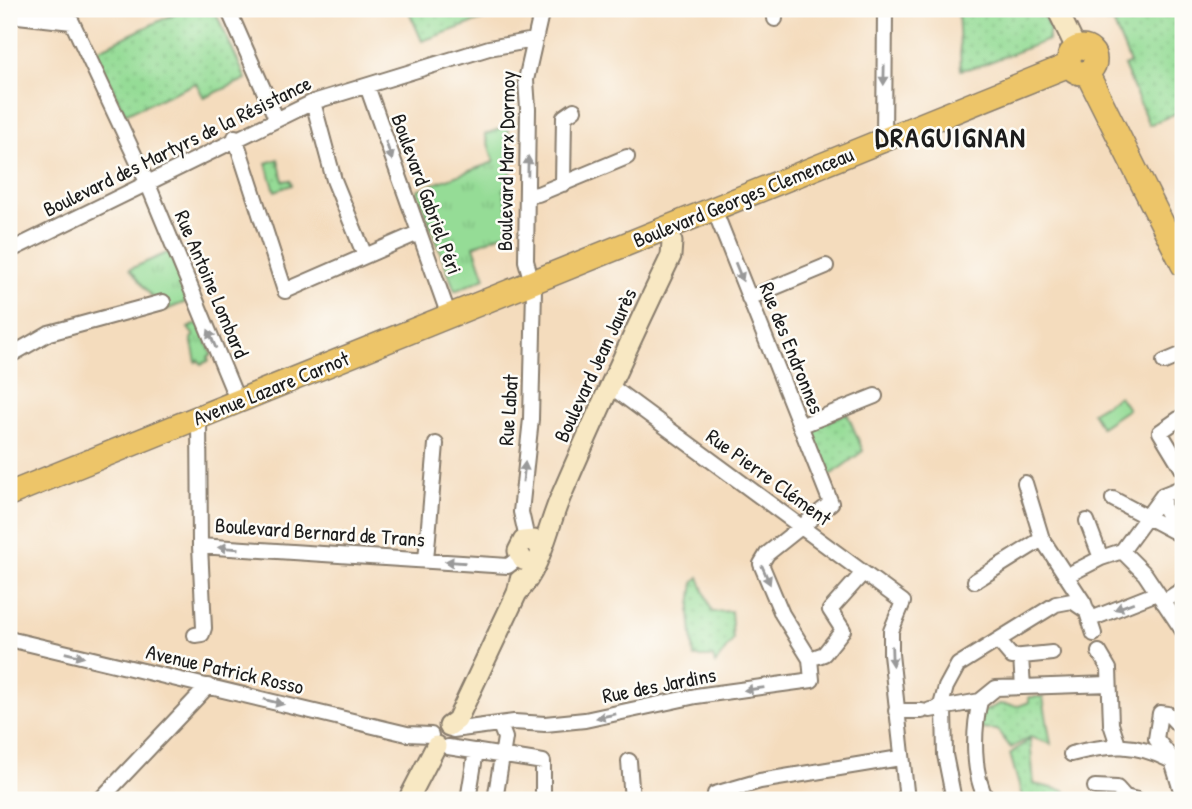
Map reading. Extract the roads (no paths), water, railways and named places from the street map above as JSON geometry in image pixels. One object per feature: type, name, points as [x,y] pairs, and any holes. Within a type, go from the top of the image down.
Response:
[{"type":"main road","name":"Boulevard Georges Clemenceau","points":[[532,282],[1078,62]]},
{"type":"main road","points":[[1078,62],[1183,265]]},
{"type":"main road","name":"Avenue Lazare Carnot","points":[[9,494],[532,282]]},
{"type":"street","points":[[9,15],[10,9]]},
{"type":"street","points":[[228,9],[276,118]]},
{"type":"street","name":"Boulevard Marx Dormoy","points":[[532,282],[526,261],[533,195],[526,80],[542,9]]},
{"type":"street","points":[[884,140],[885,9]]},
{"type":"street","points":[[1057,9],[1078,62]]},
{"type":"street","name":"Rue Antoine Lombard","points":[[9,15],[72,22],[146,182],[238,401]]},
{"type":"street","name":"Boulevard des Martyrs de la Résistance","points":[[9,251],[235,137],[313,102],[344,90],[367,86],[489,48],[534,40]]},
{"type":"street","name":"Boulevard Gabriel Péri","points":[[367,86],[449,316]]},
{"type":"street","points":[[313,102],[334,180],[365,256]]},
{"type":"street","points":[[564,184],[564,117],[574,110]]},
{"type":"street","points":[[235,137],[285,291],[418,233]]},
{"type":"street","points":[[533,195],[627,157]]},
{"type":"street","name":"Rue des Endronnes","points":[[714,209],[831,503],[803,528]]},
{"type":"street","name":"Boulevard Jean Jaurès","points":[[408,800],[443,737],[457,720],[517,593],[530,551],[550,521],[609,385],[671,256],[673,242],[667,228]]},
{"type":"street","points":[[749,298],[826,266]]},
{"type":"street","name":"Rue Labat","points":[[530,551],[521,523],[531,419],[532,282]]},
{"type":"street","points":[[9,356],[49,333],[163,302]]},
{"type":"street","points":[[1164,362],[1183,354]]},
{"type":"street","name":"Rue Pierre Clément","points":[[609,385],[904,602],[891,631],[895,711]]},
{"type":"street","points":[[800,426],[875,396]]},
{"type":"street","points":[[1183,416],[1160,432],[1183,470]]},
{"type":"street","name":"Boulevard Bernard de Trans","points":[[199,418],[200,546],[508,566],[530,551]]},
{"type":"street","points":[[426,560],[436,444]]},
{"type":"street","points":[[1025,483],[1028,501],[1042,540],[1089,615],[1094,634]]},
{"type":"street","points":[[1066,576],[1101,558],[1122,551],[1145,516],[1163,495],[1183,487]]},
{"type":"street","points":[[1163,495],[1163,506],[1182,537]]},
{"type":"street","points":[[1113,499],[1182,537]]},
{"type":"street","points":[[1087,521],[1101,558]]},
{"type":"street","points":[[803,528],[767,554],[761,564],[782,614],[810,659],[824,654],[843,630],[830,610],[863,573]]},
{"type":"street","points":[[975,580],[1042,540]]},
{"type":"street","points":[[195,635],[202,634],[204,628],[200,546]]},
{"type":"street","points":[[1122,551],[1145,574],[1183,631]]},
{"type":"street","points":[[1089,615],[1183,589]]},
{"type":"street","points":[[954,800],[934,710],[958,665],[1056,604],[1072,601],[1089,615]]},
{"type":"street","name":"Avenue Patrick Rosso","points":[[9,639],[407,734],[443,737]]},
{"type":"street","points":[[1001,644],[1007,656],[1052,653]]},
{"type":"street","points":[[1099,652],[1109,669],[1111,724],[1118,746]]},
{"type":"street","points":[[1021,657],[1023,687]]},
{"type":"street","name":"Rue des Jardins","points":[[443,737],[507,724],[585,720],[696,696],[812,680],[810,659]]},
{"type":"street","points":[[907,800],[895,711],[934,710],[979,701],[996,688],[1110,684]]},
{"type":"street","points":[[100,800],[208,686]]},
{"type":"street","points":[[979,701],[976,746],[979,788],[987,800]]},
{"type":"street","points":[[1179,768],[1168,749],[1156,740],[1160,713],[1168,714],[1183,730]]},
{"type":"street","points":[[495,800],[507,724]]},
{"type":"street","points":[[443,737],[476,751],[542,762],[543,800]]},
{"type":"street","points":[[1071,754],[1118,746],[1147,749],[1172,761],[1183,797]]},
{"type":"street","points":[[468,800],[476,751]]},
{"type":"street","points":[[714,799],[760,781],[900,753]]},
{"type":"street","points":[[629,761],[632,800]]},
{"type":"street","points":[[1095,787],[1117,788],[1125,797],[1137,800]]},
{"type":"district","name":"DRAGUIGNAN","points":[[951,137]]}]
